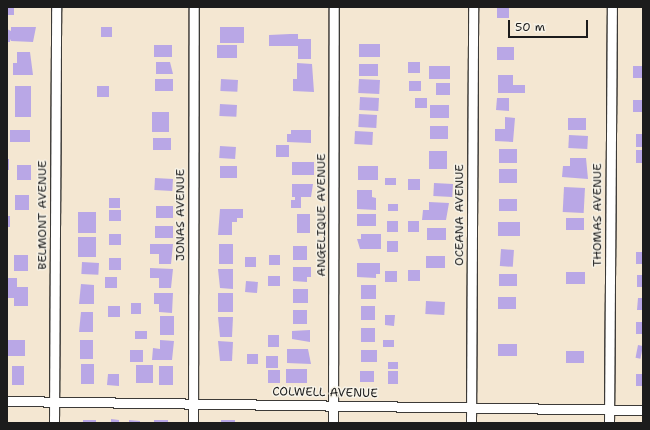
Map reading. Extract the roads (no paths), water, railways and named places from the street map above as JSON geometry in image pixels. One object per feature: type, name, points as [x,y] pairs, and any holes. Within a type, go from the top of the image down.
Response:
[{"type":"street","name":"BELMONT AVENUE","points":[[54,423],[56,7]]},
{"type":"street","name":"JONAS AVENUE","points":[[193,423],[194,7]]},
{"type":"street","name":"ANGELIQUE AVENUE","points":[[333,423],[334,7]]},
{"type":"street","name":"OCEANA AVENUE","points":[[471,423],[473,7]]},
{"type":"street","name":"THOMAS AVENUE","points":[[609,423],[612,7]]},
{"type":"street","name":"COLWELL AVENUE","points":[[7,401],[643,410]]}]
